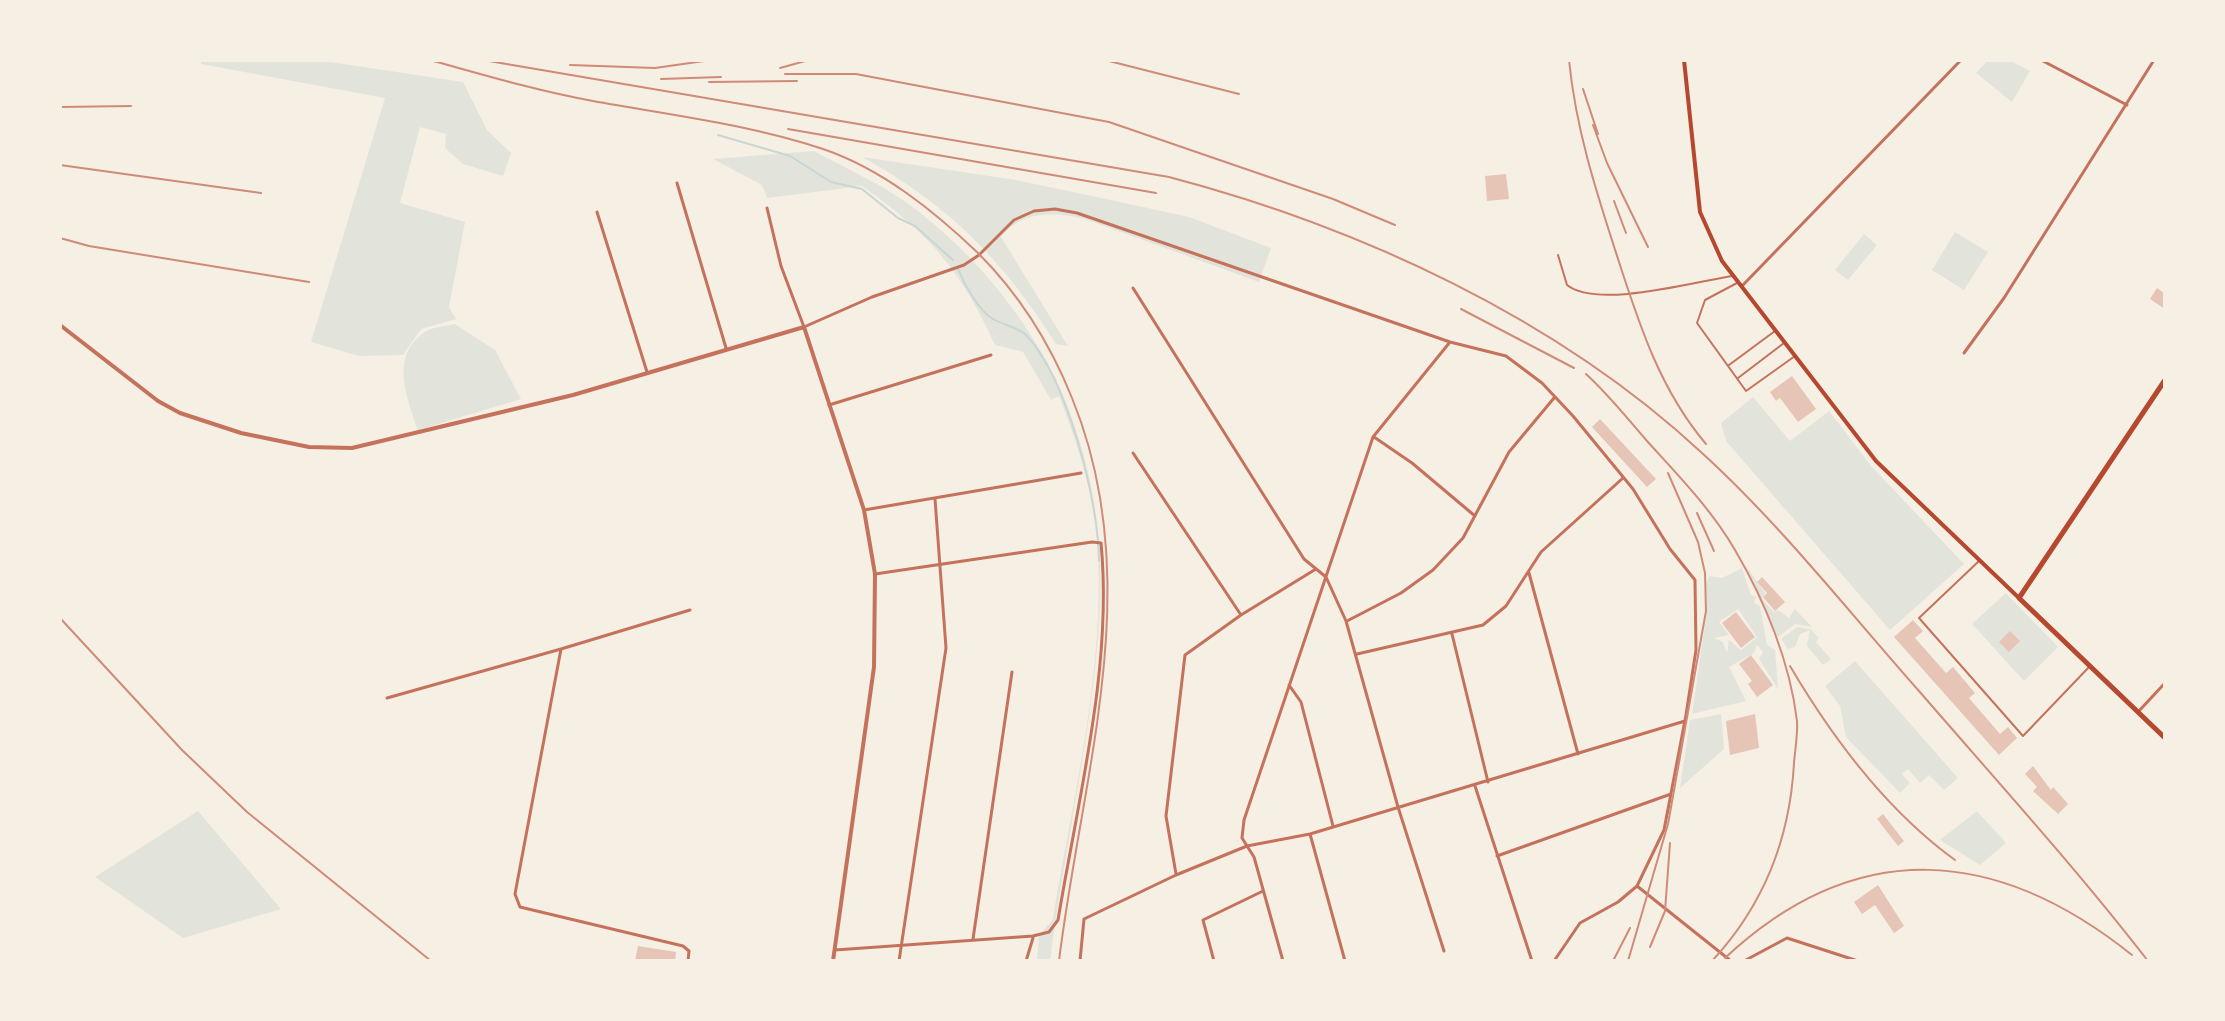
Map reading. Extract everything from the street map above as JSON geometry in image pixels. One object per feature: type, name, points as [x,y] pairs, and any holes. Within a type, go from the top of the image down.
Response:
[{"type":"main road","points":[[1684,60],[1700,212],[1708,235],[1733,275],[1876,461],[2165,738]]},
{"type":"main road","points":[[2019,598],[2165,380]]},
{"type":"street","points":[[1740,284],[1961,60]]},
{"type":"street","points":[[2041,60],[2127,105]]},
{"type":"street","points":[[1964,353],[2004,298],[2154,60]]},
{"type":"street","points":[[677,183],[726,348]]},
{"type":"street","points":[[767,208],[781,266],[864,510],[875,574],[874,667],[833,961]]},
{"type":"street","points":[[60,325],[158,401],[180,413],[241,433],[309,447],[352,448],[406,437],[804,327],[872,297],[964,265],[979,255],[1014,220],[1055,209],[1077,213],[1450,342],[1506,356],[1533,375],[1595,440],[1695,580],[1696,650],[1664,830],[1637,886],[1618,902],[1580,923],[1554,961]]},
{"type":"street","points":[[597,212],[647,372]]},
{"type":"street","points":[[1133,288],[1261,495],[1304,559],[1326,577],[1357,654],[1398,807],[1444,951]]},
{"type":"street","points":[[1283,961],[1263,891],[1242,838],[1244,820],[1373,437],[1450,342]]},
{"type":"street","points":[[829,405],[991,355]]},
{"type":"street","points":[[1346,621],[1401,593],[1433,570],[1463,538],[1509,452],[1554,398]]},
{"type":"street","points":[[1373,437],[1412,463],[1475,516]]},
{"type":"street","points":[[1133,453],[1241,615]]},
{"type":"street","points":[[864,510],[1081,473]]},
{"type":"street","points":[[1357,654],[1483,625],[1495,617],[1541,552],[1623,478]]},
{"type":"street","points":[[899,961],[946,648],[935,499]]},
{"type":"street","points":[[835,950],[1033,936],[1049,932],[1058,920],[1099,671],[1104,574],[1101,543],[875,574]]},
{"type":"street","points":[[1176,875],[1166,816],[1185,655],[1241,615],[1316,569]]},
{"type":"street","points":[[1529,573],[1578,754]]},
{"type":"street","points":[[387,698],[690,610]]},
{"type":"street","points":[[1452,634],[1488,782]]},
{"type":"street","points":[[561,649],[515,894],[520,907],[683,946],[689,951],[688,961]]},
{"type":"street","points":[[973,939],[1012,672]]},
{"type":"street","points":[[2138,712],[2165,683]]},
{"type":"street","points":[[1289,685],[1301,702],[1333,827]]},
{"type":"street","points":[[1080,961],[1084,919],[1176,875],[1247,846],[1310,834],[1685,721]]},
{"type":"street","points":[[1475,786],[1532,961]]},
{"type":"street","points":[[1497,856],[1671,794]]},
{"type":"street","points":[[1310,834],[1345,961]]},
{"type":"street","points":[[1637,886],[1731,961]]},
{"type":"street","points":[[1214,961],[1203,920],[1263,891]]},
{"type":"street","points":[[1026,961],[1033,936]]},
{"type":"street","points":[[1744,961],[1787,938],[1858,961]]},
{"type":"lane","points":[[1558,255],[1567,285],[1583,294],[1681,286],[1733,275]]},
{"type":"lane","points":[[1740,284],[1720,292],[1702,305],[1697,323],[1746,391],[1795,356]]},
{"type":"lane","points":[[1728,366],[1776,330]]},
{"type":"lane","points":[[1737,378],[1785,343]]},
{"type":"lane","points":[[1980,561],[1919,618],[2023,736],[2090,666]]},
{"type":"shaded area","points":[[201,60],[317,60],[463,82],[487,130],[511,153],[503,176],[463,164],[445,148],[446,134],[420,127],[400,203],[465,222],[449,307],[456,319],[421,329],[403,355],[359,356],[311,342],[385,98],[201,64]]},
{"type":"shaded area","points":[[1988,60],[2009,60],[2030,71],[2012,102],[1976,73]]},
{"type":"shaded area","points":[[814,151],[914,208],[959,247],[998,289],[1031,335],[1058,384],[1078,437],[1092,491],[1100,549],[1100,608],[1092,696],[1050,961],[1037,961],[1039,936],[1053,919],[1088,716],[1098,613],[1094,513],[1084,468],[1059,396],[1051,400],[1023,352],[995,345],[956,274],[925,237],[886,203],[862,186],[767,198],[762,185],[713,159]]},
{"type":"shaded area","points":[[862,157],[1016,180],[1189,217],[1271,248],[1259,282],[1085,219],[1051,214],[1018,222],[1001,237],[1068,346],[1056,344],[1016,286],[972,237],[922,195]]},
{"type":"shaded area","points":[[1955,232],[1988,252],[1964,290],[1932,270]]},
{"type":"shaded area","points":[[1864,234],[1877,245],[1848,280],[1835,270]]},
{"type":"shaded area","points":[[455,324],[495,350],[521,399],[418,430],[404,378],[407,353],[425,332]]},
{"type":"shaded area","points":[[1753,397],[1790,441],[1829,411],[1872,467],[1964,564],[1890,630],[1726,441],[1721,423]]},
{"type":"shaded area","points":[[1746,566],[1765,593],[1762,599],[1774,612],[1778,610],[1789,618],[1795,609],[1812,627],[1795,624],[1778,637]]},
{"type":"shaded area","points":[[1742,568],[1751,595],[1756,597],[1754,603],[1760,606],[1767,645],[1775,650],[1778,689],[1759,659],[1763,652],[1757,645],[1754,653],[1729,667],[1746,701],[1692,714],[1707,611],[1706,582],[1710,576],[1722,578]],"holes":[[[1738,609],[1757,637],[1741,650],[1729,640],[1727,653],[1723,642],[1714,638],[1729,635],[1719,622]]]},
{"type":"shaded area","points":[[2006,593],[2058,647],[2024,681],[1972,624]]},
{"type":"shaded area","points":[[1797,627],[1810,629],[1819,638],[1816,642],[1831,659],[1823,665],[1807,646],[1810,630],[1800,634],[1795,647],[1788,649],[1781,639]]},
{"type":"shaded area","points":[[1855,661],[1958,778],[1944,790],[1929,775],[1920,783],[1908,769],[1902,774],[1910,783],[1900,793],[1846,737],[1840,706],[1825,686]]},
{"type":"shaded area","points":[[1721,714],[1724,749],[1680,788],[1690,720]]},
{"type":"shaded area","points":[[198,811],[281,909],[183,938],[95,877]]},
{"type":"shaded area","points":[[1977,811],[2006,843],[1980,865],[1940,840]]},
{"type":"building","points":[[1506,174],[1509,199],[1487,201],[1485,176]]},
{"type":"building","points":[[2157,288],[2165,294],[2165,309],[2150,299]]},
{"type":"building","points":[[1792,376],[1816,409],[1798,422],[1780,398],[1776,401],[1770,392]]},
{"type":"building","points":[[1600,419],[1656,479],[1647,487],[1592,427]]},
{"type":"building","points":[[1762,577],[1785,602],[1775,611],[1763,597],[1767,593],[1757,582]]},
{"type":"building","points":[[1736,612],[1755,637],[1741,648],[1722,623]]},
{"type":"building","points":[[1913,620],[1923,631],[1915,638],[1946,673],[1953,667],[1975,693],[1969,698],[2000,734],[2008,727],[2017,738],[1999,755],[1894,637]]},
{"type":"building","points":[[2010,631],[2020,641],[2009,652],[1999,642]]},
{"type":"building","points":[[1751,655],[1773,685],[1757,697],[1748,684],[1752,681],[1739,664]]},
{"type":"building","points":[[1755,714],[1759,748],[1730,755],[1726,721]]},
{"type":"building","points":[[2033,766],[2051,790],[2053,787],[2068,804],[2058,814],[2033,791],[2037,787],[2025,774]]},
{"type":"building","points":[[1883,814],[1904,841],[1898,846],[1877,819]]},
{"type":"building","points":[[1878,885],[1904,926],[1894,933],[1875,905],[1862,914],[1854,902]]},
{"type":"building","points":[[638,946],[676,952],[675,961],[635,961]]},
{"type":"waterway","points":[[718,135],[790,156],[831,182],[862,189],[898,218],[915,226],[953,260]]},
{"type":"waterway","points":[[958,269],[982,310],[1026,335],[1055,380],[1087,475],[1098,536],[1099,561]]},
{"type":"railway","points":[[430,60],[572,97],[766,133],[845,157],[906,193],[944,222],[978,253],[1020,303],[1044,339],[1072,398],[1094,468],[1105,537],[1107,608],[1103,678],[1059,961]]},
{"type":"railway","points":[[483,60],[1169,177],[1312,222],[1452,283],[1584,360],[1645,404],[1731,481],[1814,569],[2093,892],[2148,961]]},
{"type":"railway","points":[[570,65],[655,68],[711,60]]},
{"type":"railway","points":[[780,68],[809,60]]},
{"type":"railway","points":[[1105,60],[1239,94]]},
{"type":"railway","points":[[1569,60],[1588,162],[1635,310],[1664,380],[1690,424],[1706,444]]},
{"type":"railway","points":[[785,74],[856,74],[1109,122],[1333,199],[1395,225]]},
{"type":"railway","points":[[661,79],[721,77]]},
{"type":"railway","points":[[709,82],[797,81]]},
{"type":"railway","points":[[1583,89],[1598,134]]},
{"type":"railway","points":[[60,107],[131,106]]},
{"type":"railway","points":[[1593,125],[1607,163],[1648,247]]},
{"type":"railway","points":[[788,129],[1156,193]]},
{"type":"railway","points":[[60,165],[261,193]]},
{"type":"railway","points":[[1614,201],[1626,233]]},
{"type":"railway","points":[[60,238],[89,246],[309,282]]},
{"type":"railway","points":[[1461,309],[1574,368]]},
{"type":"railway","points":[[1586,374],[1682,480],[1726,535],[1766,611],[1794,699],[1796,742],[1787,818],[1780,844],[1760,894],[1712,961]]},
{"type":"railway","points":[[1628,961],[1668,824],[1706,611],[1705,573],[1698,542],[1668,473]]},
{"type":"railway","points":[[1697,513],[1714,551]]},
{"type":"railway","points":[[60,618],[182,750],[247,812],[431,961]]},
{"type":"railway","points":[[1790,666],[1824,720],[1863,772],[1906,819],[1955,860]]},
{"type":"railway","points":[[1650,947],[1665,911],[1670,843]]},
{"type":"railway","points":[[1725,958],[1775,918],[1825,890],[1876,875],[1927,870],[1979,876],[2030,893],[2081,919],[2132,955]]},
{"type":"railway","points":[[1613,961],[1630,928]]}]
